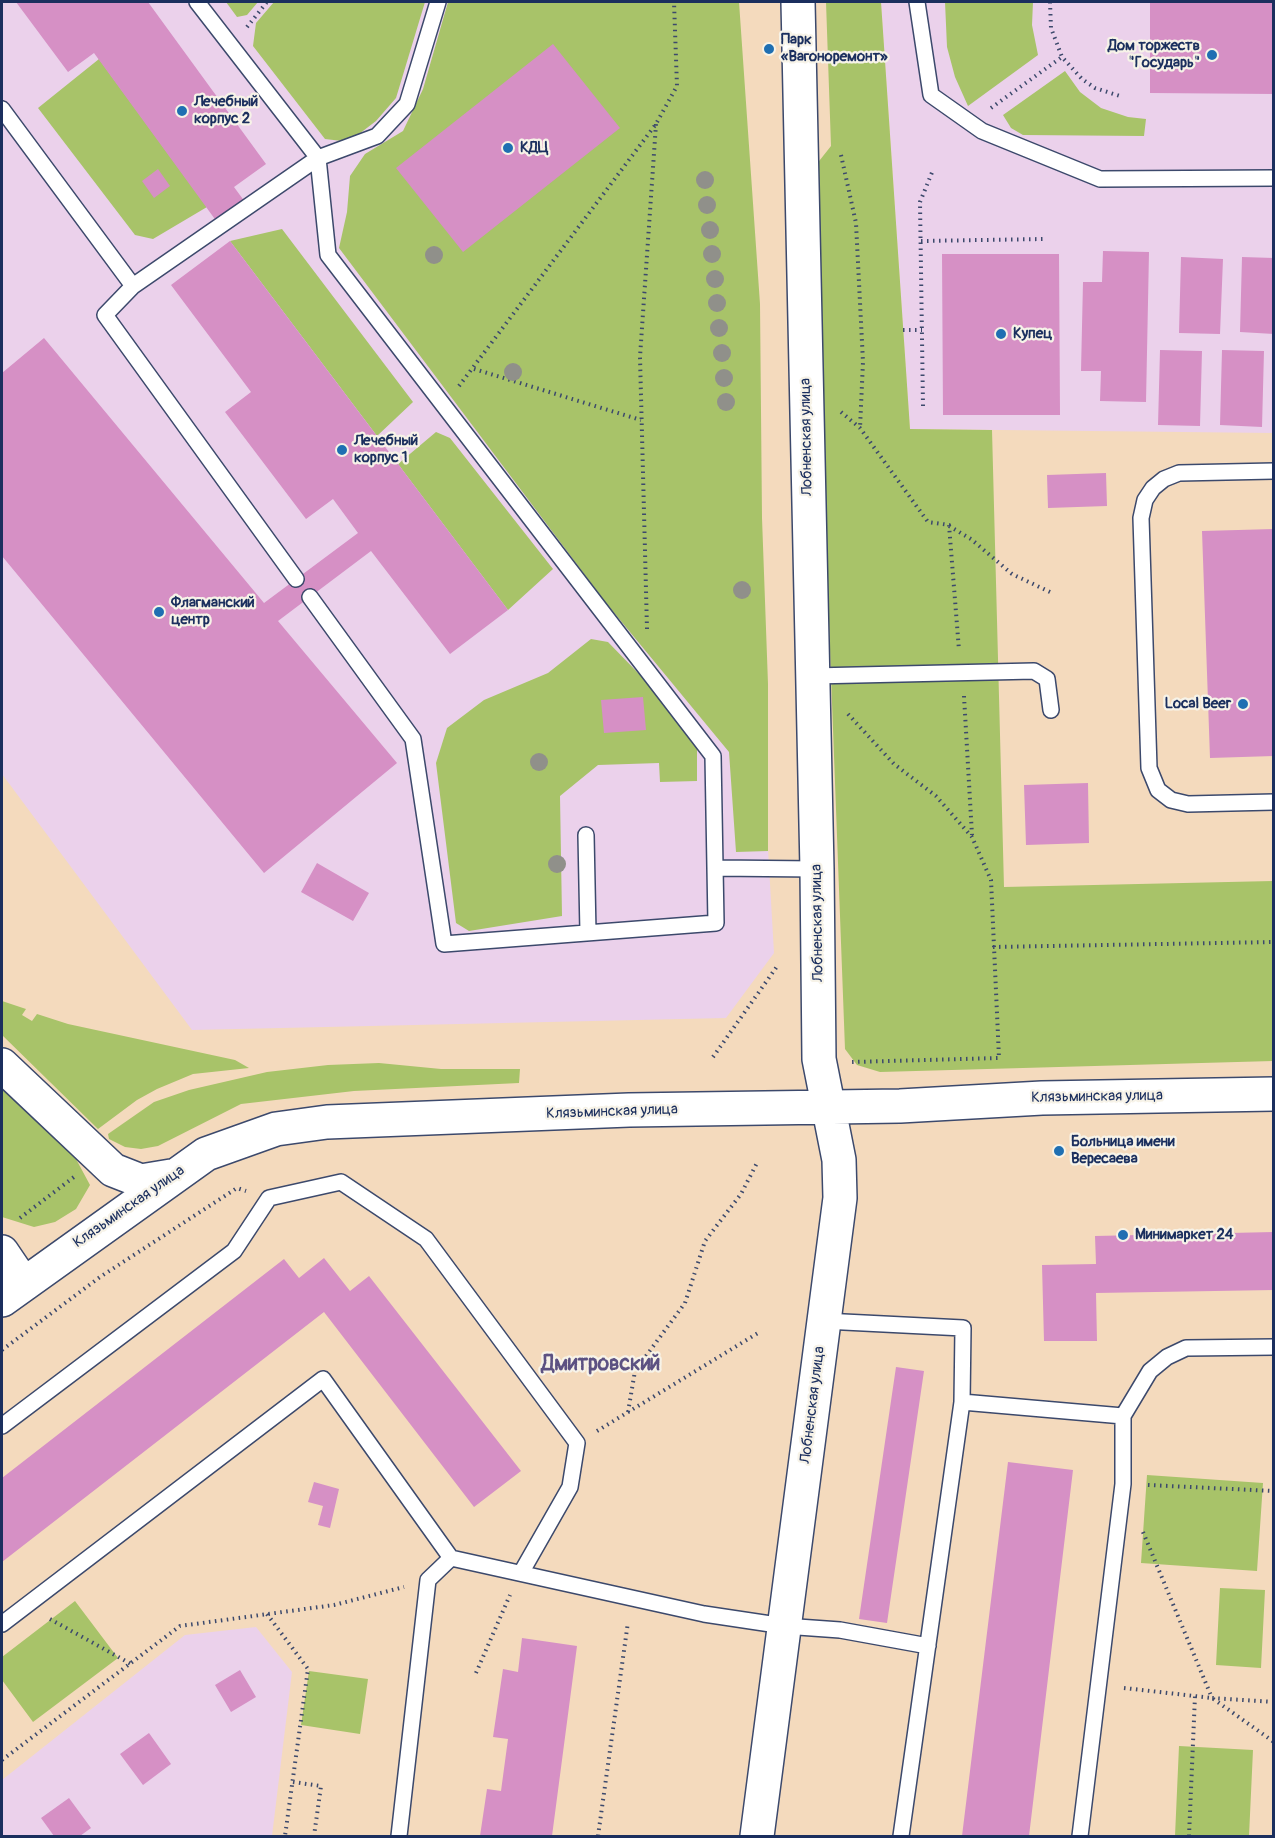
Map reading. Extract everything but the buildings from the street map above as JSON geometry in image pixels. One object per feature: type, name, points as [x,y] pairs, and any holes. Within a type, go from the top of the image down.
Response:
[{"type":"street","name":"Лобненская улица","points":[[757,1836],[840,1198],[838,1160],[819,1059],[798,2]]},
{"type":"street","points":[[2,1065],[113,1170],[141,1181],[171,1176]]},
{"type":"street","name":"Клязьминская улица","points":[[12,1292],[171,1176],[206,1154],[276,1129],[327,1122],[629,1110],[829,1107],[1042,1098],[1274,1094]]},
{"type":"street","points":[[2,1252],[12,1292]]},
{"type":"lane","points":[[197,2],[318,158],[328,255],[713,756],[716,923],[444,944],[413,739],[310,597]]},
{"type":"lane","points":[[297,579],[105,315],[132,286],[318,158],[377,136],[407,104],[438,2]]},
{"type":"lane","points":[[917,2],[931,95],[982,131],[1100,179],[1274,178]]},
{"type":"lane","points":[[2,109],[132,286]]},
{"type":"lane","points":[[1274,471],[1179,473],[1153,488],[1145,500],[1141,518],[1149,768],[1158,790],[1172,800],[1188,804],[1274,802]]},
{"type":"lane","points":[[813,676],[1034,671],[1047,679],[1050,710]]},
{"type":"lane","points":[[586,835],[588,933]]},
{"type":"lane","points":[[715,868],[817,869]]},
{"type":"lane","points":[[2,1426],[234,1251],[269,1198],[341,1182],[426,1239],[577,1443],[570,1487],[521,1573]]},
{"type":"lane","points":[[824,1321],[963,1328],[962,1402],[902,1836]]},
{"type":"lane","points":[[1080,1836],[1123,1484],[1123,1416],[1150,1371],[1167,1358],[1186,1348],[1274,1347]]},
{"type":"lane","points":[[2,1624],[322,1379],[451,1558],[704,1614],[784,1626],[840,1630],[928,1646]]},
{"type":"lane","points":[[962,1402],[1123,1416]]},
{"type":"lane","points":[[399,1836],[428,1581],[451,1558]]},
{"type":"path","points":[[231,46],[267,2]]},
{"type":"path","points":[[442,405],[474,369],[656,124],[677,86],[674,2]]},
{"type":"path","points":[[1050,2],[1051,28],[1062,57],[1077,74],[1095,88],[1123,97]]},
{"type":"path","points":[[970,122],[1062,57]]},
{"type":"path","points":[[648,672],[640,357],[656,124]]},
{"type":"path","points":[[841,155],[856,223],[863,362],[860,428]]},
{"type":"path","points":[[923,406],[920,202],[933,170]]},
{"type":"path","points":[[921,241],[1044,239]]},
{"type":"path","points":[[903,330],[922,330]]},
{"type":"path","points":[[474,369],[641,420]]},
{"type":"path","points":[[836,408],[860,428],[928,522],[948,525],[971,539],[1012,574],[1050,592]]},
{"type":"path","points":[[948,525],[962,672],[972,837]]},
{"type":"path","points":[[840,1061],[864,1063],[999,1059],[991,880],[972,837],[936,796],[894,764],[846,712]]},
{"type":"path","points":[[993,947],[1274,942]]},
{"type":"path","points":[[713,1057],[778,965]]},
{"type":"path","points":[[628,1412],[635,1371],[685,1303],[705,1241],[741,1194],[758,1161]]},
{"type":"path","points":[[20,1218],[77,1175]]},
{"type":"path","points":[[2,1350],[100,1277],[237,1188],[269,1198]]},
{"type":"path","points":[[577,1443],[758,1333]]},
{"type":"path","points":[[1274,1491],[1123,1484],[1212,1698],[1274,1742]]},
{"type":"path","points":[[476,1672],[521,1573]]},
{"type":"path","points":[[2,1760],[180,1626],[334,1605],[428,1581]]},
{"type":"path","points":[[598,1836],[632,1598]]},
{"type":"path","points":[[34,1599],[50,1620],[130,1664]]},
{"type":"path","points":[[267,1614],[308,1669],[285,1836]]},
{"type":"path","points":[[1099,1684],[1212,1698],[1274,1702]]},
{"type":"path","points":[[1189,1836],[1195,1696]]},
{"type":"path","points":[[293,1782],[321,1786],[314,1836]]},
{"type":"shaded area","points":[[2,2],[712,2],[736,291],[774,953],[726,1018],[192,1030],[2,774]]},
{"type":"shaded area","points":[[881,2],[1273,2],[1273,433],[910,429]]},
{"type":"shaded area","points":[[256,1627],[292,1672],[272,1836],[2,1836],[2,1780],[185,1635]]},
{"type":"green space","points":[[226,2],[258,2],[247,15],[237,17]]},
{"type":"green space","points":[[274,2],[425,2],[396,98],[376,121],[359,134],[342,141],[325,139],[253,46],[256,23]]},
{"type":"green space","points":[[448,2],[739,2],[760,304],[762,518],[768,684],[768,851],[736,852],[729,752],[606,603],[339,248],[347,212],[350,176],[365,154],[403,131],[423,89]]},
{"type":"green space","points":[[826,2],[881,2],[910,429],[992,430],[1004,887],[1273,881],[1273,1061],[880,1072],[857,1065],[845,1049],[812,170],[831,146]]},
{"type":"green space","points":[[945,2],[1033,2],[1032,25],[1038,55],[968,106],[955,77],[947,47]]},
{"type":"green space","points":[[99,59],[207,207],[153,239],[135,235],[38,108]]},
{"type":"green space","points":[[1065,71],[1080,92],[1101,108],[1128,117],[1146,119],[1144,136],[1023,135],[1011,128],[1003,115]]},
{"type":"green space","points":[[282,229],[413,402],[377,436],[230,241]]},
{"type":"green space","points":[[436,432],[450,438],[553,569],[508,610],[398,464]]},
{"type":"green space","points":[[591,639],[608,642],[641,676],[697,748],[697,781],[660,782],[659,763],[598,765],[560,796],[562,916],[469,931],[456,923],[436,763],[447,728],[484,700],[548,673]]},
{"type":"green space","points":[[2,1001],[26,1009],[22,1015],[32,1021],[37,1014],[68,1024],[235,1060],[249,1068],[193,1074],[137,1100],[98,1129],[2,1035]]},
{"type":"green space","points":[[379,1063],[441,1069],[520,1069],[519,1083],[354,1091],[241,1104],[158,1146],[141,1149],[125,1147],[109,1139],[108,1134],[154,1102],[189,1090],[267,1072],[328,1065]]},
{"type":"green space","points":[[2,1086],[76,1159],[90,1185],[76,1209],[55,1222],[34,1227],[2,1217]]},
{"type":"green space","points":[[1147,1475],[1263,1483],[1257,1571],[1141,1563]]},
{"type":"green space","points":[[1220,1588],[1265,1590],[1261,1668],[1216,1665]]},
{"type":"green space","points":[[75,1601],[118,1658],[33,1722],[2,1680],[2,1657]]},
{"type":"green space","points":[[309,1671],[368,1679],[360,1734],[301,1725]]},
{"type":"green space","points":[[1179,1746],[1253,1750],[1249,1836],[1175,1836]]},
{"type":"place","name":"Парк «Вагоноремонт»","points":[[769,49]]},
{"type":"place","name":"Дом торжеств \"Государь\"","points":[[1212,55]]},
{"type":"place","name":"Лечебный корпус 2","points":[[182,111]]},
{"type":"place","name":"КДЦ","points":[[508,148]]},
{"type":"place","name":"Купец","points":[[1001,334]]},
{"type":"place","name":"Лечебный корпус 1","points":[[342,450]]},
{"type":"place","name":"Флагманский центр","points":[[159,612]]},
{"type":"place","name":"Local Beer","points":[[1243,704]]},
{"type":"place","name":"Больница имени Вересаева","points":[[1059,1151]]},
{"type":"place","name":"Минимаркет 24","points":[[1123,1235]]},
{"type":"district","name":"Дмитровский","points":[[601,1365]]}]
